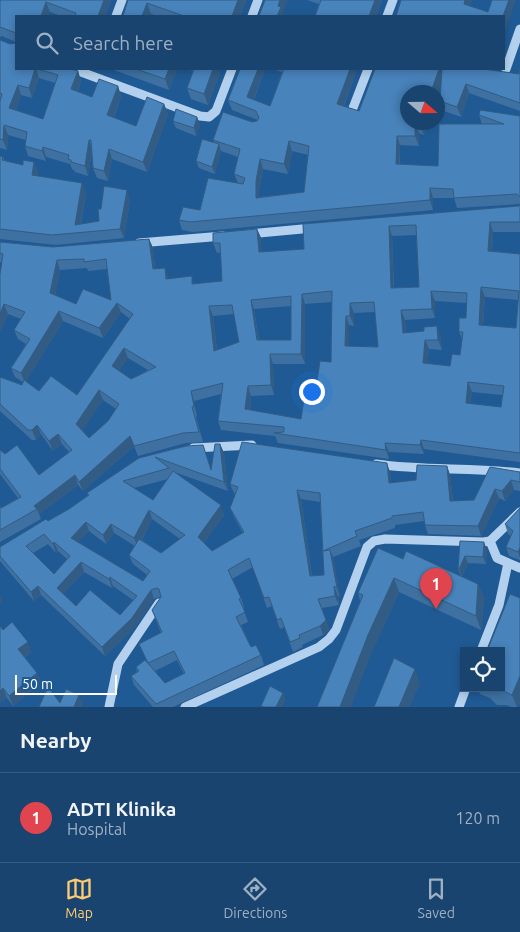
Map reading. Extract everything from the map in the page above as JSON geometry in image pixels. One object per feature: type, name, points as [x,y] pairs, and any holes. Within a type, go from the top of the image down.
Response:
[{"type":"street","points":[[116,15],[122,0]]},
{"type":"street","points":[[252,15],[258,0]]},
{"type":"street","points":[[387,15],[393,0]]},
{"type":"street","points":[[506,69],[520,29]]},
{"type":"street","points":[[80,70],[95,72],[200,116],[216,114],[232,70]]},
{"type":"street","points":[[353,108],[368,70]]},
{"type":"street","points":[[126,245],[323,227]]},
{"type":"street","points":[[180,451],[247,445],[265,448]]},
{"type":"street","points":[[367,463],[406,468],[487,469],[520,473]]},
{"type":"street","points":[[185,707],[319,647],[329,639],[336,630],[367,547],[374,540],[471,543],[490,541],[520,512]]},
{"type":"street","points":[[490,541],[497,558],[520,568]]},
{"type":"street","points":[[482,647],[498,604],[508,563]]},
{"type":"street","points":[[109,707],[118,664],[159,603]]},
{"type":"street","points":[[459,707],[465,692]]},
{"type":"building","points":[[0,0],[104,0],[98,15],[75,15],[76,13],[46,2],[41,15],[15,15],[15,33],[0,27]]},
{"type":"building","points":[[128,0],[238,0],[232,15],[181,15],[147,3],[142,15],[123,15]]},
{"type":"building","points":[[265,0],[280,0],[278,6],[281,7],[277,15],[259,15]]},
{"type":"building","points":[[321,0],[375,0],[369,15],[315,15]]},
{"type":"building","points":[[401,0],[465,0],[464,4],[488,12],[492,0],[509,0],[503,15],[396,15]]},
{"type":"building","points":[[0,40],[10,44],[15,43],[15,70],[35,70],[29,88],[18,85],[9,108],[43,119],[58,75],[41,70],[78,71],[71,89],[92,97],[99,79],[118,86],[107,115],[136,126],[147,97],[164,104],[143,162],[109,149],[104,171],[93,168],[91,140],[89,140],[85,166],[71,162],[68,159],[69,155],[43,147],[42,151],[25,146],[27,132],[4,125],[3,140],[0,139],[0,101],[2,94],[0,93]]},
{"type":"building","points":[[520,69],[520,103],[466,84],[457,107],[445,103],[445,85],[441,85],[442,70],[491,70],[519,74]]},
{"type":"building","points":[[139,70],[169,70],[165,79]]},
{"type":"building","points":[[194,70],[213,70],[204,94],[187,88]]},
{"type":"building","points":[[240,70],[258,70],[247,97],[270,106],[284,70],[350,70],[337,104],[359,111],[375,70],[439,70],[433,85],[400,85],[400,130],[415,130],[415,136],[397,136],[396,164],[438,166],[439,130],[445,130],[445,124],[504,124],[479,115],[480,110],[520,116],[520,197],[517,194],[454,198],[453,189],[430,188],[430,200],[190,222],[179,220],[183,207],[200,210],[208,178],[243,184],[245,178],[234,174],[240,149],[213,140],[223,112],[252,122],[257,121],[259,118],[256,111],[228,100]],"holes":[[[289,141],[309,146],[304,192],[256,198],[256,181],[260,159],[284,164]]]},
{"type":"building","points":[[176,109],[197,117],[194,128],[173,121]]},
{"type":"building","points":[[202,139],[219,144],[212,167],[196,161]]},
{"type":"building","points":[[0,156],[3,157],[2,160],[23,165],[23,160],[34,162],[32,175],[82,183],[75,225],[99,221],[98,209],[101,209],[104,186],[127,190],[120,229],[52,235],[0,229]]},
{"type":"building","points":[[519,206],[520,222],[490,222],[488,251],[520,254],[520,453],[421,440],[420,445],[385,443],[386,450],[274,433],[284,432],[284,427],[218,421],[223,383],[191,391],[194,406],[192,407],[199,432],[183,433],[134,446],[130,436],[79,482],[75,475],[34,506],[37,509],[0,530],[0,506],[1,508],[21,497],[0,469],[0,450],[5,454],[17,445],[39,475],[72,450],[58,434],[49,441],[37,425],[32,430],[28,430],[0,404],[0,377],[22,385],[24,380],[39,391],[51,376],[77,395],[133,314],[117,303],[99,328],[59,311],[21,373],[11,368],[30,339],[14,330],[25,312],[4,304],[0,314],[0,274],[3,254],[0,253],[0,242],[53,247],[149,239],[153,269],[165,268],[166,279],[192,276],[192,284],[222,281],[220,243],[213,243],[213,233],[257,229],[259,252],[304,249],[303,224]],"holes":[[[416,225],[419,287],[391,288],[389,226]],[[84,259],[84,262],[106,259],[111,300],[83,289],[76,304],[50,293],[57,260]],[[481,287],[519,291],[516,328],[479,325]],[[332,291],[331,362],[320,361],[315,395],[305,393],[301,419],[245,409],[248,386],[271,385],[270,354],[301,354],[302,294]],[[431,291],[467,293],[466,318],[459,318],[459,332],[463,332],[460,355],[452,354],[450,366],[423,363],[425,340],[438,340],[437,326],[424,327],[424,331],[403,333],[401,310],[432,309]],[[291,296],[291,340],[257,340],[251,300]],[[374,302],[378,347],[345,346],[346,316],[350,316],[350,303]],[[232,305],[239,342],[214,351],[209,306]],[[124,348],[156,367],[131,379],[112,366]],[[468,382],[504,386],[501,407],[466,403]],[[99,390],[119,404],[108,421],[89,438],[76,424]]]},
{"type":"building","points":[[242,442],[387,463],[389,483],[416,480],[417,465],[447,466],[450,501],[474,500],[490,467],[520,472],[520,482],[511,480],[502,491],[495,489],[478,526],[425,525],[423,512],[392,516],[392,518],[355,531],[357,536],[323,551],[330,550],[337,588],[334,586],[335,596],[318,599],[326,620],[320,626],[299,635],[300,638],[290,642],[281,618],[277,620],[269,597],[264,598],[249,558],[228,570],[241,598],[239,599],[245,612],[236,617],[251,647],[256,645],[261,655],[156,704],[131,676],[139,671],[136,667],[145,660],[165,683],[185,673],[174,651],[148,663],[139,644],[162,632],[152,610],[161,597],[159,589],[151,590],[132,618],[102,647],[38,586],[31,592],[0,556],[0,547],[46,519],[48,521],[69,509],[89,495],[87,493],[139,458],[186,446],[203,445],[211,470],[215,444],[220,444],[224,482],[155,457],[169,468],[123,481],[153,500],[173,471],[221,505],[198,537],[212,551],[244,532],[230,508],[238,487],[230,484]],"holes":[[[297,490],[320,493],[324,575],[310,576]],[[149,510],[185,535],[161,553],[139,539],[129,555],[150,571],[143,581],[71,538],[86,522],[103,535],[111,524],[134,538]],[[44,534],[53,544],[54,542],[70,556],[54,574],[26,546]],[[81,562],[109,579],[110,577],[137,596],[120,615],[90,590],[76,606],[57,588]]]},
{"type":"building","points":[[520,508],[520,547],[518,552],[506,547],[513,531],[505,524]]},
{"type":"building","points":[[460,541],[484,542],[483,557],[465,556],[458,569]]},
{"type":"building","points":[[378,548],[403,559],[406,551],[478,584],[476,616],[394,578],[368,635],[340,707],[317,707],[363,595],[358,593]]},
{"type":"building","points":[[510,594],[520,598],[520,676],[512,695],[505,692],[505,647],[489,647]]},
{"type":"building","points":[[12,622],[28,642],[18,649],[37,673],[9,696],[3,688],[0,691],[0,626],[3,630]]},
{"type":"building","points":[[394,658],[415,669],[399,707],[374,707]]},
{"type":"building","points":[[270,686],[283,693],[276,707],[261,706]]},
{"type":"building","points":[[48,687],[60,703],[66,689],[79,695],[74,707],[39,707]]},
{"type":"place","name":"ADTI Klinika","points":[[436,609]]}]
